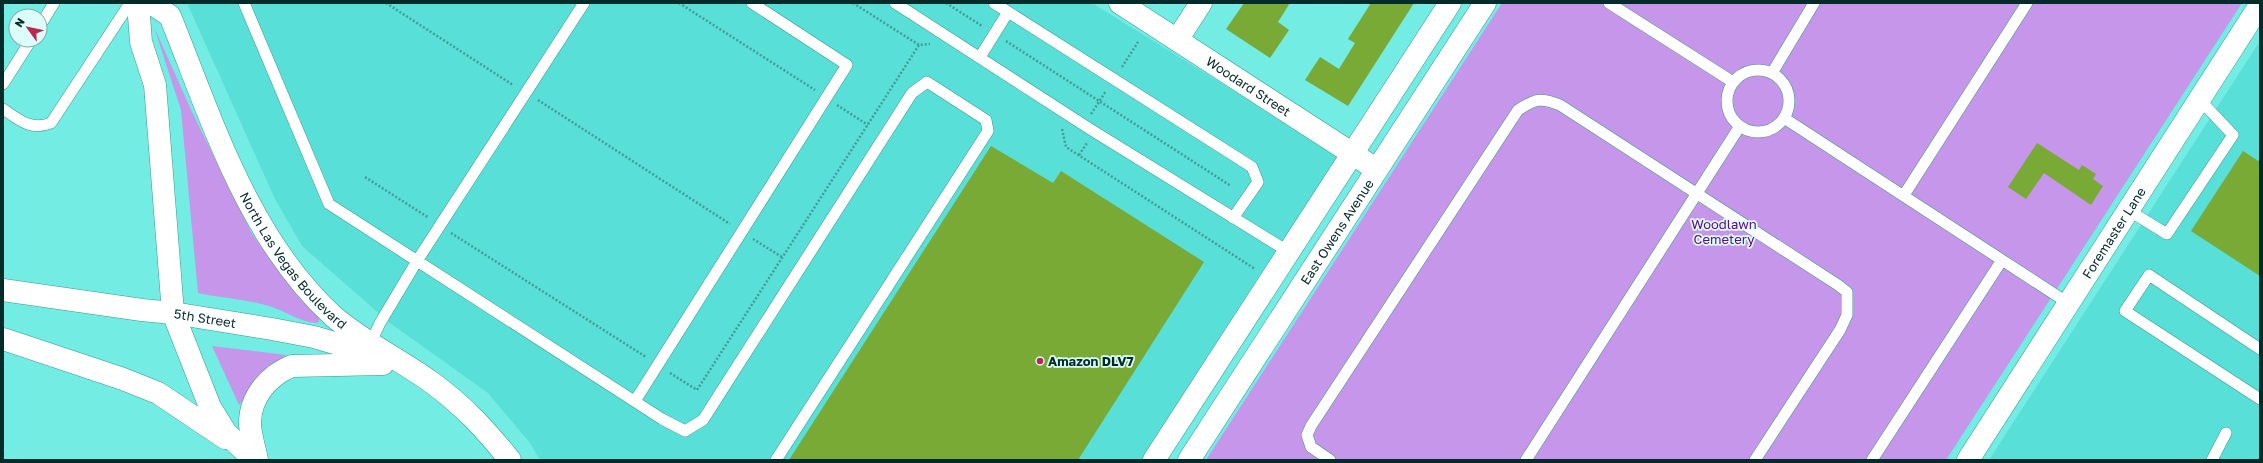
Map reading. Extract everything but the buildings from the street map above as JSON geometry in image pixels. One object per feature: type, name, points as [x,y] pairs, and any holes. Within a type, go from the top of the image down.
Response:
[{"type":"main road","points":[[138,3],[141,42],[155,85],[173,313],[210,407],[226,433],[253,460]]},
{"type":"main road","name":"North Las Vegas Boulevard","points":[[151,3],[170,16],[226,153],[258,220],[290,269],[334,316],[370,344],[403,363],[463,407],[480,423],[510,460]]},
{"type":"main road","name":"Woodard Street","points":[[1120,3],[1376,169]]},
{"type":"main road","points":[[1177,40],[1201,3]]},
{"type":"main road","points":[[1154,460],[1450,3]]},
{"type":"main road","name":"East Owens Avenue","points":[[1189,460],[1376,169],[1485,3]]},
{"type":"main road","name":"Foremaster Lane","points":[[1968,460],[2260,5]]},
{"type":"main road","name":"5th Street","points":[[3,290],[173,313],[314,337],[403,363]]},
{"type":"main road","points":[[3,339],[123,379],[158,393],[220,435],[253,460]]},
{"type":"main road","points":[[257,460],[250,423],[254,402],[267,382],[278,372],[292,366],[403,363]]},
{"type":"lane","points":[[48,13],[54,3]]},
{"type":"lane","points":[[3,109],[24,123],[40,127],[50,123],[130,3]]},
{"type":"lane","points":[[244,3],[329,204],[662,419],[686,430],[703,420],[912,93],[928,82],[986,120],[988,132],[776,460]]},
{"type":"lane","points":[[370,344],[380,323],[440,225],[584,3]]},
{"type":"lane","points":[[635,401],[847,65],[752,3]]},
{"type":"lane","points":[[895,3],[1090,129],[1289,252]]},
{"type":"lane","points":[[994,3],[1252,167],[1258,182],[1233,218]]},
{"type":"lane","points":[[1609,3],[1733,82]]},
{"type":"lane","points":[[1772,73],[1814,3]]},
{"type":"lane","points":[[1904,195],[2027,3]]},
{"type":"lane","points":[[980,57],[1008,12]]},
{"type":"lane","points":[[3,84],[26,48]]},
{"type":"lane","points":[[1751,70],[1762,70],[1772,73],[1780,79],[1786,87],[1789,103],[1784,118],[1778,125],[1759,132],[1740,126],[1733,120],[1727,101],[1733,82],[1751,70]]},
{"type":"lane","points":[[2128,210],[2167,234],[2233,135],[2199,99]]},
{"type":"lane","points":[[1330,460],[1311,447],[1307,435],[1311,426],[1518,110],[1533,100],[1547,100],[1560,105],[1847,292],[1847,315],[1840,330],[1755,460]]},
{"type":"lane","points":[[1784,118],[2068,303]]},
{"type":"lane","points":[[1526,460],[1740,126]]},
{"type":"lane","points":[[1872,460],[2002,260]]},
{"type":"lane","points":[[2260,349],[2149,275],[2125,311],[2260,399]]},
{"type":"lane","points":[[2212,460],[2226,433]]},
{"type":"path","points":[[386,3],[782,257]]},
{"type":"path","points":[[679,3],[868,125]]},
{"type":"path","points":[[854,3],[919,46],[934,43]]},
{"type":"path","points":[[946,3],[1231,186]]},
{"type":"path","points":[[1079,155],[1090,139],[1090,116],[1138,42]]},
{"type":"path","points":[[365,177],[697,390],[919,46]]},
{"type":"path","points":[[1062,126],[1066,147],[1260,272]]},
{"type":"shaded area","points":[[187,3],[1092,3],[1339,156],[1144,460],[540,460],[530,443],[488,393],[390,323],[302,246],[275,199]]},
{"type":"shaded area","points":[[2260,41],[2260,460],[1989,460]]},
{"type":"green space","name":"Woodlawn Cemetery","points":[[1502,3],[2242,3],[1946,460],[1206,460]]},
{"type":"green space","points":[[154,27],[193,114],[252,234],[309,307],[320,317],[318,323],[306,321],[275,308],[260,304],[198,293],[181,110]]},
{"type":"green space","points":[[212,346],[286,355],[261,378],[239,405]]},
{"type":"place","name":"Amazon DLV7","points":[[1040,361]]}]
